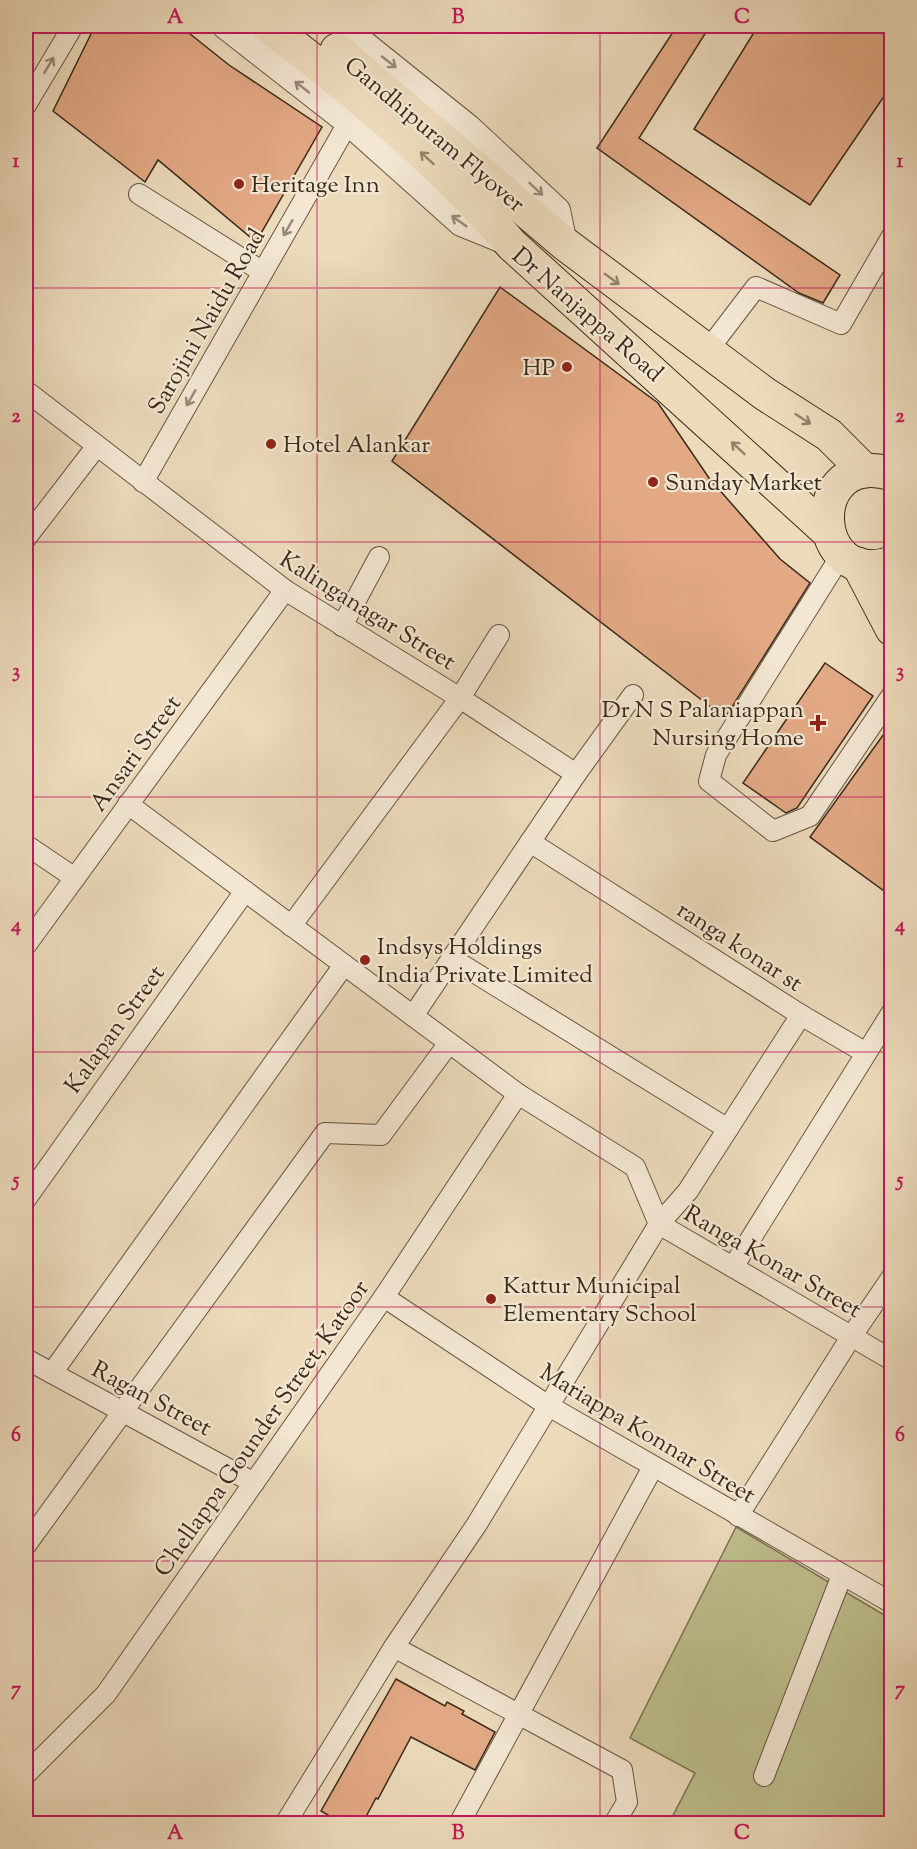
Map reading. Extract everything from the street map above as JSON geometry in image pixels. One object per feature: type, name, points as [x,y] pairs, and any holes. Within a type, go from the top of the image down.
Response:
[{"type":"highway","name":"Gandhipuram Flyover","points":[[268,26],[479,187],[565,244]]},
{"type":"highway","name":"Gandhipuram Flyover","points":[[304,26],[356,65],[479,187],[512,244]]},
{"type":"highway","name":"Dr Nanjappa Road","points":[[512,244],[842,550],[891,629]]},
{"type":"highway","name":"Dr Nanjappa Road","points":[[565,244],[765,394],[829,435],[878,472]]},
{"type":"highway","points":[[878,472],[850,477],[837,486],[829,500],[826,515],[842,550],[874,567],[891,563]]},
{"type":"street","points":[[26,102],[73,26]]},
{"type":"street","name":"Dr Nanjappa Road","points":[[224,26],[348,123],[461,224],[512,244]]},
{"type":"street","name":"Dr Nanjappa Road","points":[[343,26],[469,127],[558,210],[565,244]]},
{"type":"street","name":"Sarojini Naidu Road","points":[[143,482],[348,123]]},
{"type":"street","points":[[139,194],[263,272]]},
{"type":"street","points":[[708,350],[756,287],[841,324],[891,236]]},
{"type":"street","name":"Kalinganagar Street","points":[[26,391],[285,590],[460,698],[291,926]]},
{"type":"street","points":[[26,538],[96,447]]},
{"type":"street","points":[[842,550],[716,755],[709,781],[773,831],[810,816],[891,695]]},
{"type":"street","points":[[342,626],[379,556]]},
{"type":"street","name":"Ansari Street","points":[[26,945],[285,590]]},
{"type":"street","points":[[498,635],[460,698],[576,774]]},
{"type":"street","points":[[412,1016],[576,774],[633,695]]},
{"type":"street","points":[[128,804],[518,1094],[635,1167],[659,1224]]},
{"type":"street","name":"ranga konar st","points":[[285,1824],[394,1647],[477,1524],[547,1405],[659,1224],[688,1191],[801,1015],[530,842]]},
{"type":"street","points":[[26,845],[75,878]]},
{"type":"street","name":"Kalapan Street","points":[[26,1198],[245,891]]},
{"type":"street","points":[[452,958],[728,1129]]},
{"type":"street","points":[[52,1373],[344,965]]},
{"type":"street","points":[[733,1267],[891,1012]]},
{"type":"street","points":[[801,1015],[866,1053]]},
{"type":"street","points":[[26,1545],[121,1410],[325,1133],[381,1135],[449,1043]]},
{"type":"street","name":"Chellappa Gounder Street, Katoor","points":[[26,1774],[106,1694],[384,1297],[518,1094]]},
{"type":"street","name":"Ranga Konar Street","points":[[659,1224],[891,1360]]},
{"type":"street","points":[[738,1516],[851,1336],[891,1277]]},
{"type":"street","name":"Mariappa Konnar Street","points":[[384,1297],[547,1405],[891,1602]]},
{"type":"street","name":"Ragan Street","points":[[26,1359],[254,1483]]},
{"type":"street","points":[[459,1824],[653,1467]]},
{"type":"street","points":[[764,1776],[842,1575]]},
{"type":"street","points":[[394,1647],[518,1716],[622,1770],[627,1802],[614,1824]]},
{"type":"green space","points":[[736,1527],[891,1619],[891,1823],[669,1823],[695,1773],[630,1738]]},
{"type":"building","points":[[95,26],[180,26],[229,65],[322,127],[256,242],[158,160],[145,182],[53,111]]},
{"type":"building","points":[[677,26],[710,26],[639,138],[840,275],[823,303],[799,293],[597,148]]},
{"type":"building","points":[[758,26],[884,26],[891,30],[891,86],[810,205],[694,129]]},
{"type":"building","points":[[500,287],[658,403],[709,478],[780,559],[810,583],[725,718],[392,461]]},
{"type":"building","points":[[825,663],[873,696],[797,808],[786,813],[743,783]]},
{"type":"building","points":[[891,724],[891,896],[810,837]]},
{"type":"building","points":[[396,1679],[445,1706],[447,1702],[464,1711],[462,1714],[495,1732],[475,1770],[411,1737],[362,1824],[343,1824],[321,1811]]},
{"type":"place","name":"Heritage Inn","points":[[239,184]]},
{"type":"place","name":"HP","points":[[567,367]]},
{"type":"place","name":"Hotel Alankar","points":[[271,444]]},
{"type":"place","name":"Sunday Market","points":[[653,482]]},
{"type":"place","name":"Dr N S Palaniappan Nursing Home","points":[[818,723]]},
{"type":"place","name":"Indsys Holdings India Private Limited","points":[[365,960]]},
{"type":"place","name":"Kattur Municipal Elementary School","points":[[491,1299]]}]
